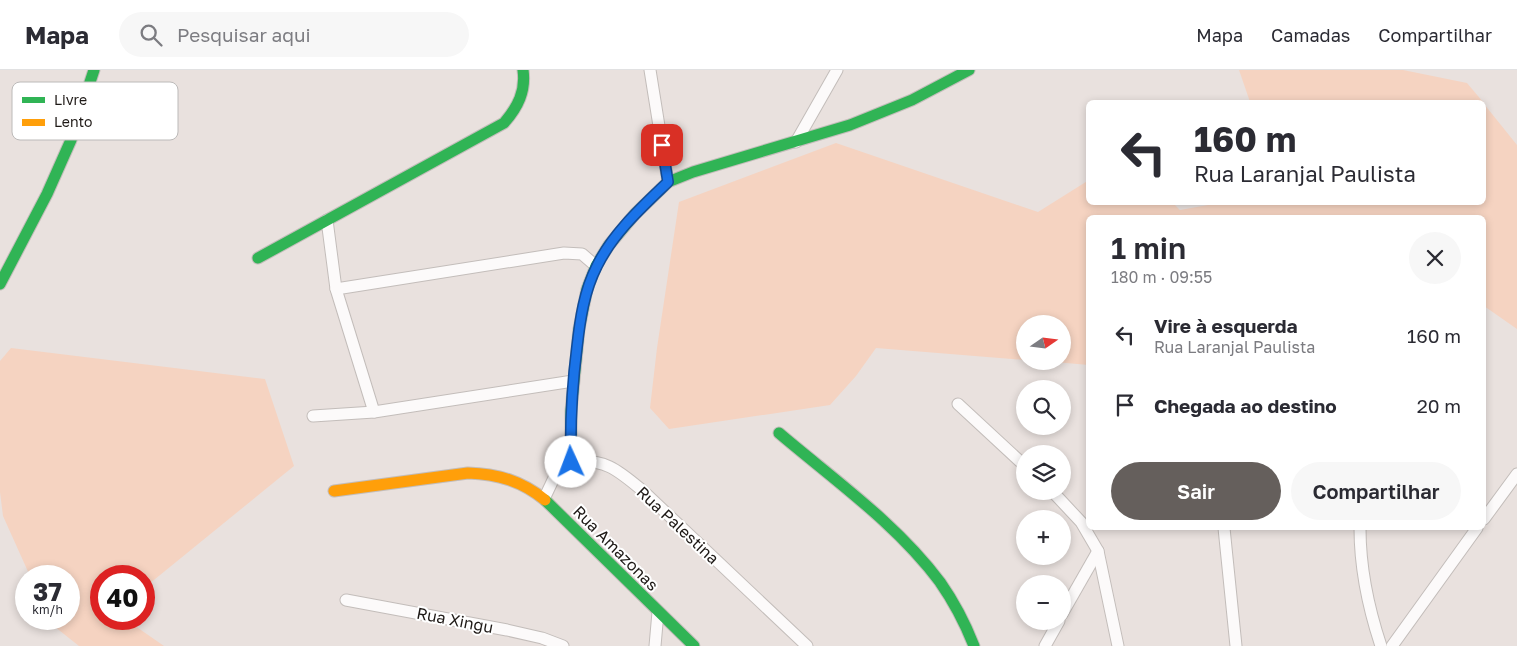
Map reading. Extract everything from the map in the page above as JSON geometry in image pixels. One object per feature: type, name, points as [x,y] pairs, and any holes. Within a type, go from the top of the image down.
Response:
[{"type":"street","points":[[90,82],[94,70]]},
{"type":"street","points":[[258,258],[504,122],[511,116],[521,100],[524,81],[523,70]]},
{"type":"street","points":[[650,70],[668,182]]},
{"type":"street","points":[[796,142],[837,70]]},
{"type":"street","points":[[544,499],[553,480],[571,462],[570,411],[579,329],[587,289],[596,266],[635,214],[668,182],[694,172],[850,125],[912,100],[969,70]]},
{"type":"street","points":[[0,284],[51,185],[71,140]]},
{"type":"street","points":[[327,220],[336,289],[374,412]]},
{"type":"street","points":[[336,289],[564,253],[582,254],[596,266]]},
{"type":"street","points":[[313,416],[374,412],[573,381]]},
{"type":"street","points":[[958,404],[1016,458]]},
{"type":"street","points":[[779,434],[896,532],[920,556],[940,581],[954,604],[974,646]]},
{"type":"street","name":"Rua Palestina","points":[[571,462],[595,461],[622,474],[643,490],[807,646]]},
{"type":"street","name":"Rua Amazonas","points":[[334,491],[468,473],[489,473],[505,476],[524,485],[544,499],[694,646]]},
{"type":"street","points":[[1486,516],[1517,474]]},
{"type":"street","points":[[1060,500],[1080,522],[1098,551],[1118,646]]},
{"type":"street","points":[[1224,530],[1236,646]]},
{"type":"street","points":[[1360,530],[1360,557],[1366,594],[1380,646]]},
{"type":"street","points":[[1392,646],[1476,530]]},
{"type":"street","points":[[1071,598],[1098,551]]},
{"type":"street","name":"Rua Xingu","points":[[346,600],[507,630],[542,638],[563,646]]},
{"type":"street","points":[[655,646],[658,612]]},
{"type":"street","points":[[1045,646],[1053,630]]},
{"type":"shaded area","points":[[1239,70],[1403,70],[1467,83],[1481,100],[1249,100]]},
{"type":"shaded area","points":[[1486,106],[1517,145],[1517,329],[1486,307],[1486,215],[1086,215],[1086,365],[1071,363],[1071,315],[1016,315],[1016,359],[876,348],[856,376],[830,405],[669,429],[650,408],[679,202],[836,143],[1038,212],[1086,182],[1086,205],[1175,205],[1180,210],[1208,205],[1486,205]]},
{"type":"shaded area","points":[[11,348],[265,379],[294,466],[155,579],[155,565],[90,565],[90,630],[141,630],[164,646],[79,646],[59,630],[80,630],[80,565],[25,565],[3,516],[0,492],[0,361]]},
{"type":"traffic: fast","points":[[90,82],[94,70]]},
{"type":"traffic: fast","points":[[258,258],[504,123],[520,98],[524,78],[523,70]]},
{"type":"traffic: fast","points":[[571,462],[571,411],[579,329],[587,289],[596,266],[609,245],[635,214],[668,182],[693,172],[850,125],[912,100],[969,70]]},
{"type":"traffic: fast","points":[[0,284],[47,194],[71,140]]},
{"type":"traffic: fast","points":[[779,433],[864,503],[923,561],[950,597],[974,646]]},
{"type":"traffic: fast","points":[[545,500],[694,646]]},
{"type":"traffic: slow","points":[[334,491],[468,473],[489,475],[518,483],[545,500]]},
{"type":"route","points":[[571,462],[570,411],[579,329],[587,289],[596,266],[610,245],[635,214],[668,182],[662,145]]}]
